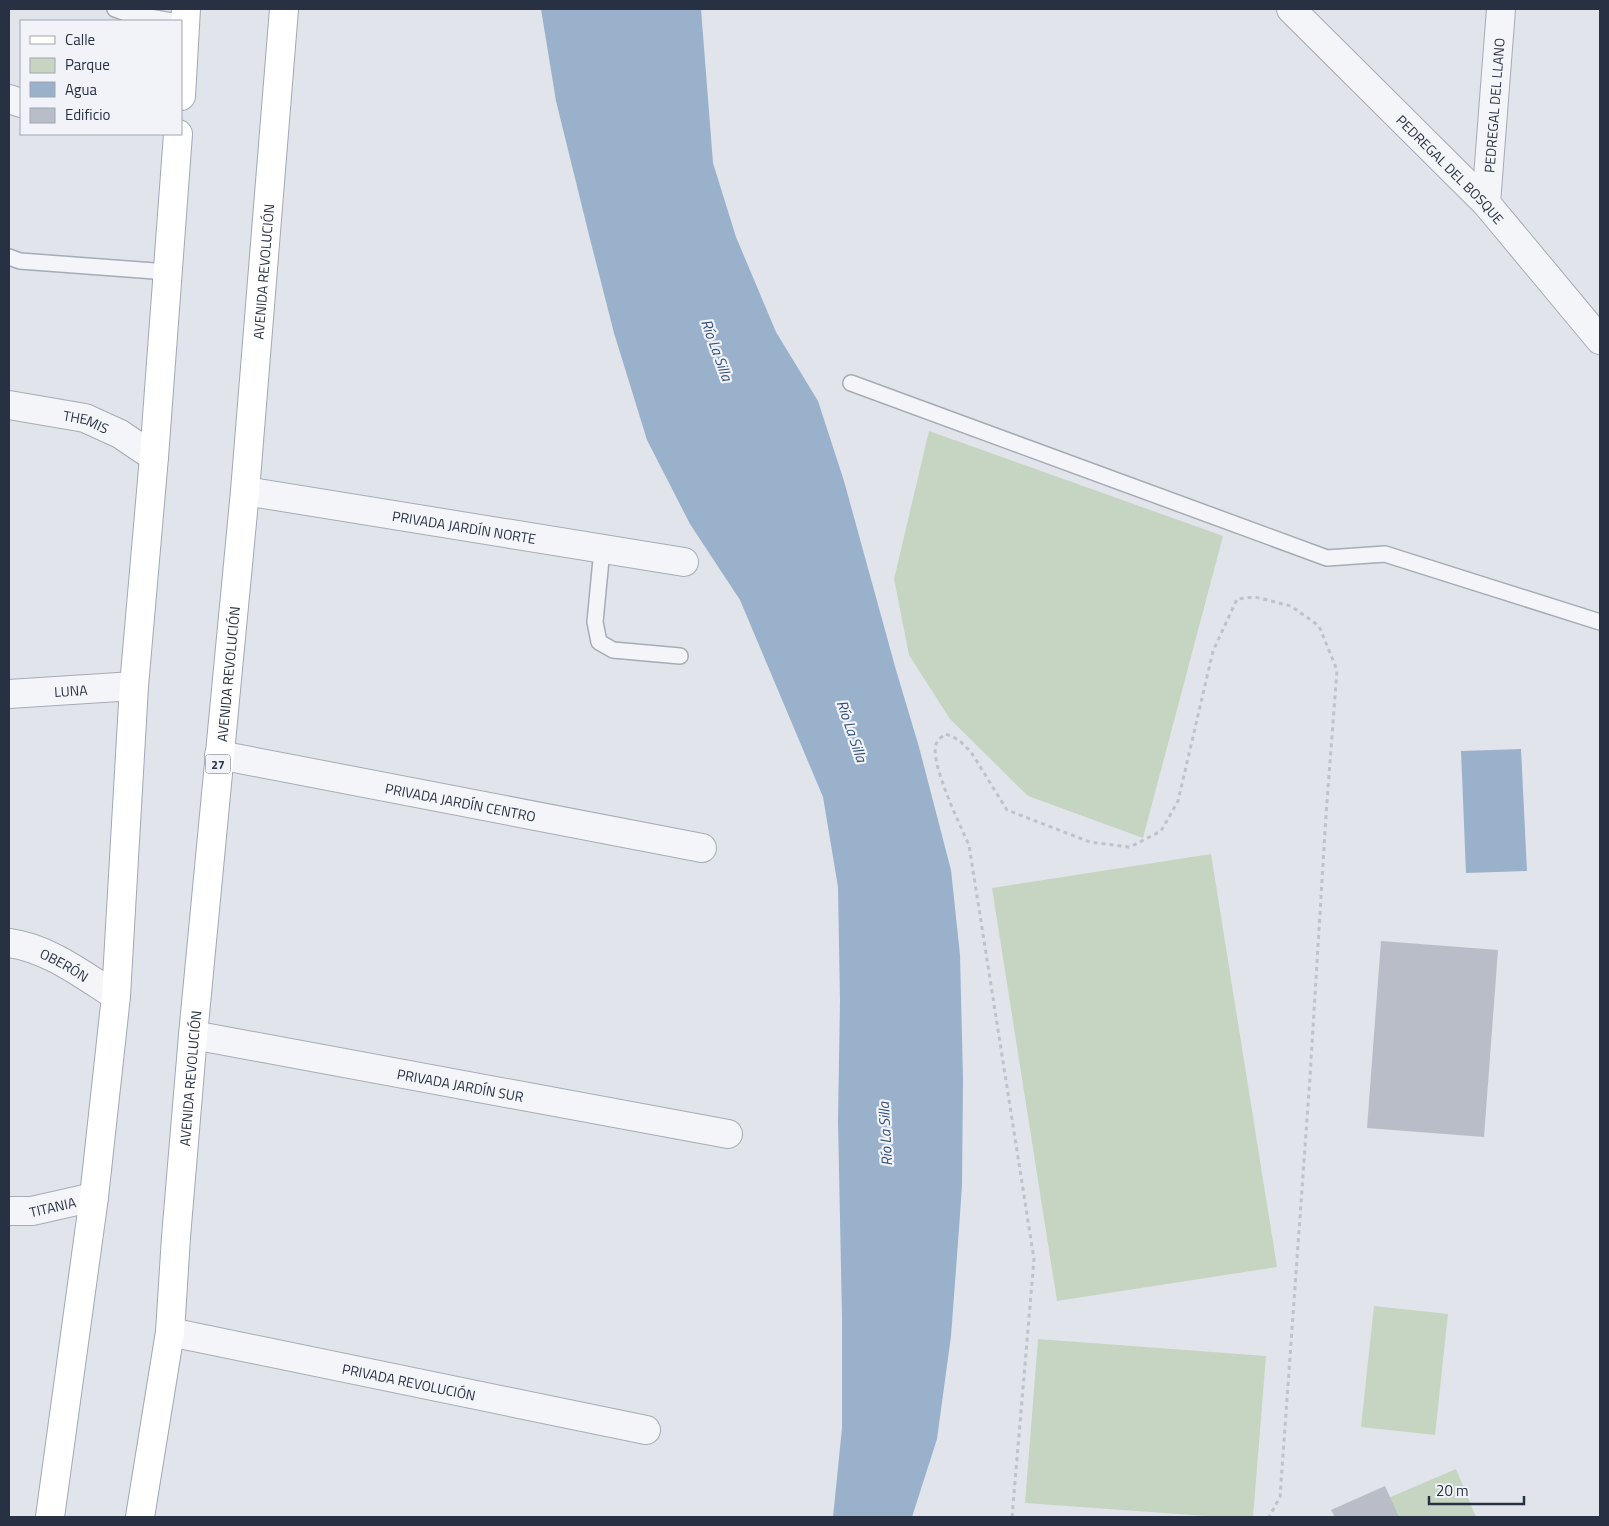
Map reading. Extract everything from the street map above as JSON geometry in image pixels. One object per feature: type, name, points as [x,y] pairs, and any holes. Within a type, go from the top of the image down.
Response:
[{"type":"main road","name":"AVENIDA REVOLUCIÓN","points":[[140,1517],[170,1332],[193,1035],[245,491],[284,9]]},
{"type":"main road","points":[[50,1517],[94,1197],[116,996],[134,686],[154,457],[178,135]]},
{"type":"street","name":"PEDREGAL DEL BOSQUE","points":[[1291,9],[1486,203],[1600,340]]},
{"type":"street","name":"PEDREGAL DEL LLANO","points":[[1486,203],[1501,9]]},
{"type":"street","name":"THEMIS","points":[[9,405],[85,418],[120,434],[154,457]]},
{"type":"street","name":"PRIVADA JARDÍN NORTE","points":[[245,491],[684,562]]},
{"type":"street","name":"LUNA","points":[[9,694],[134,686]]},
{"type":"street","name":"PRIVADA JARDÍN CENTRO","points":[[219,755],[702,848]]},
{"type":"street","name":"OBERÓN","points":[[9,943],[21,945],[61,961],[116,996]]},
{"type":"street","name":"PRIVADA JARDÍN SUR","points":[[193,1035],[728,1134]]},
{"type":"street","name":"TITANIA","points":[[9,1211],[32,1211],[94,1197]]},
{"type":"street","name":"PRIVADA REVOLUCIÓN","points":[[170,1332],[646,1430]]},
{"type":"lane","points":[[115,9],[126,13],[181,19]]},
{"type":"lane","points":[[9,257],[20,261],[168,272]]},
{"type":"lane","points":[[851,383],[1326,558],[1385,554],[1600,622]]},
{"type":"lane","points":[[602,549],[595,622],[599,642],[613,650],[680,656]]},
{"type":"path","points":[[1012,1517],[1034,1259],[969,845],[947,794],[934,756],[936,742],[946,734],[959,740],[970,752],[1007,810],[1090,842],[1130,847],[1161,831],[1178,802],[1213,651],[1237,599],[1256,597],[1291,606],[1319,626],[1337,670],[1280,1497],[1269,1517]]},
{"type":"green space","points":[[929,431],[1223,536],[1143,838],[1028,796],[950,719],[909,655],[894,579]]},
{"type":"green space","points":[[1211,854],[1277,1267],[1057,1301],[992,888]]},
{"type":"green space","points":[[1374,1306],[1448,1314],[1435,1435],[1361,1427]]},
{"type":"green space","points":[[1038,1339],[1266,1356],[1253,1517],[1220,1517],[1025,1503]]},
{"type":"green space","points":[[1456,1469],[1476,1517],[1372,1517],[1367,1507]]},
{"type":"water","name":"Río La Silla","points":[[541,9],[701,9],[713,163],[736,237],[776,332],[818,401],[844,481],[919,747],[951,870],[960,955],[963,1079],[962,1185],[951,1336],[937,1439],[912,1517],[833,1517],[842,1428],[838,1121],[840,1001],[838,887],[823,797],[740,600],[690,524],[647,440],[614,333],[556,101]]},
{"type":"water","points":[[1521,749],[1527,871],[1466,873],[1461,751]]},
{"type":"building","points":[[1381,941],[1498,950],[1484,1137],[1367,1128]]},
{"type":"building","points":[[1385,1486],[1399,1517],[1335,1517],[1331,1510]]}]
